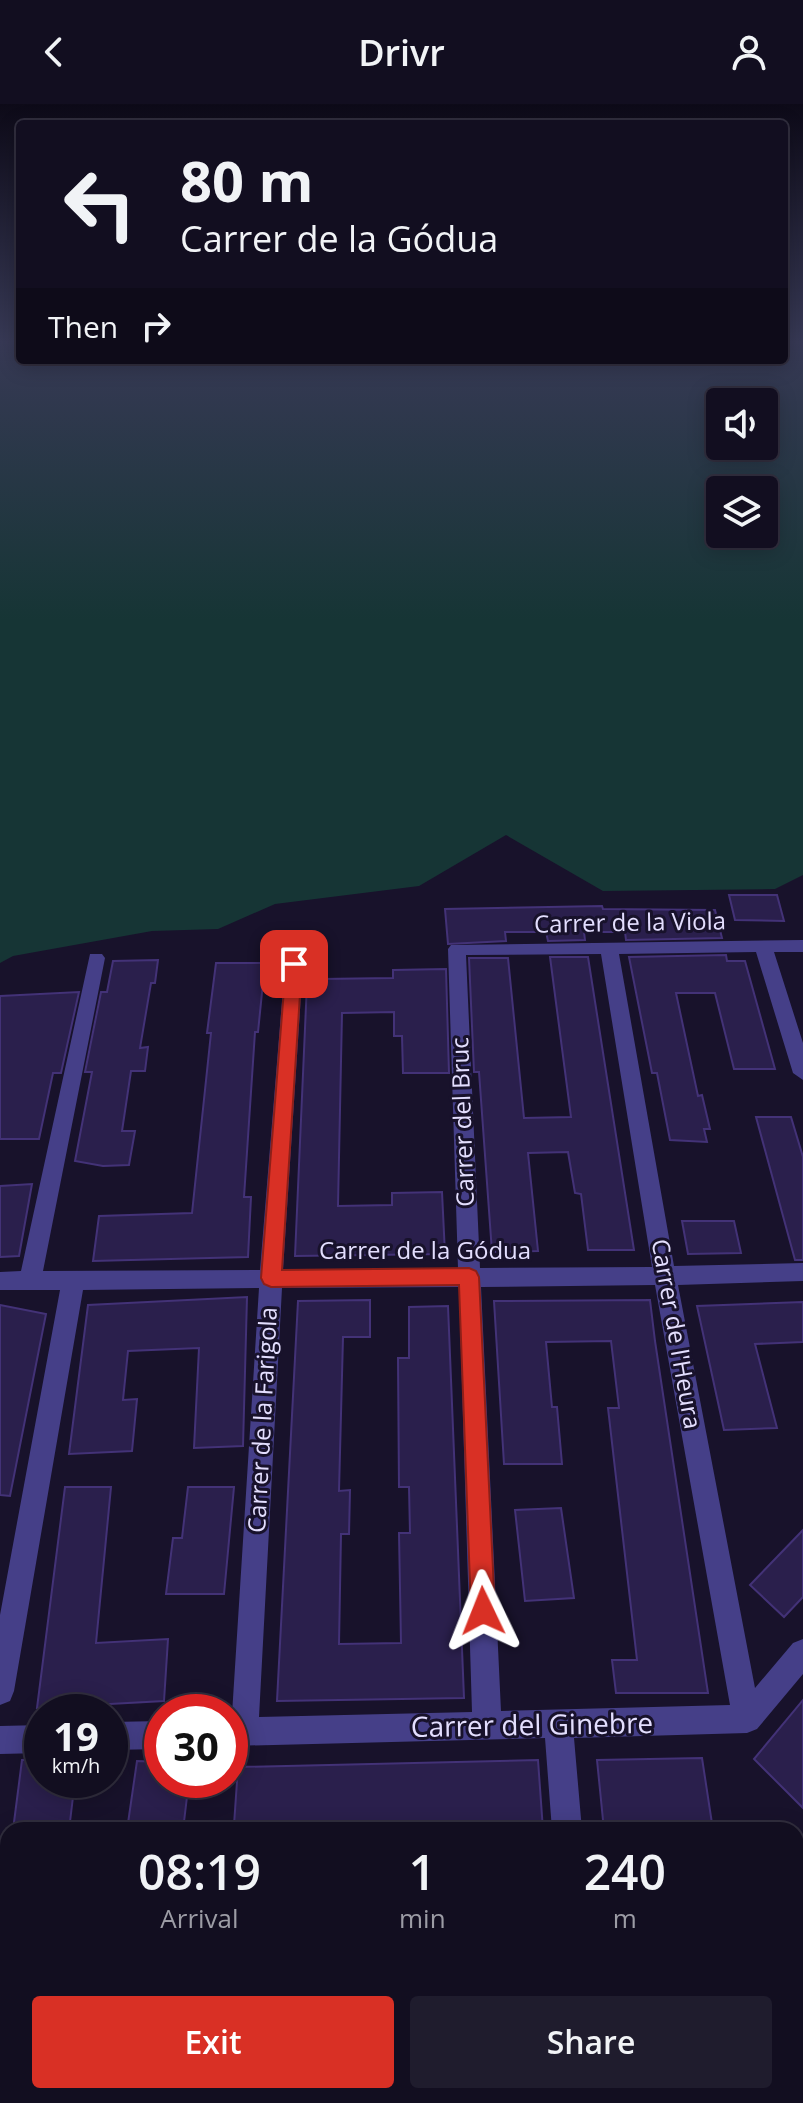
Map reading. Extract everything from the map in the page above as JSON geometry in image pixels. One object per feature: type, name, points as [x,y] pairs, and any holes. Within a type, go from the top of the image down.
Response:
[{"type":"street","points":[[763,946],[803,1073]]},
{"type":"street","name":"Carrer de la Viola","points":[[457,949],[803,946]]},
{"type":"street","name":"Carrer de l'Heura","points":[[609,947],[665,1276],[747,1719]]},
{"type":"street","name":"Carrer del Bruc","points":[[457,949],[487,1727]]},
{"type":"street","points":[[30,1281],[96,958]]},
{"type":"street","name":"Carrer de la Farigola","points":[[240,1694],[294,964]]},
{"type":"street","name":"Carrer de la Gódua","points":[[0,1281],[665,1276],[803,1272]]},
{"type":"street","points":[[0,1691],[73,1280]]},
{"type":"street","points":[[747,1719],[803,1653]]},
{"type":"street","name":"Carrer del Ginebre","points":[[248,1732],[747,1719]]},
{"type":"street","points":[[558,1724],[566,1822]]},
{"type":"street","points":[[0,1740],[24,1739]]},
{"type":"green space","points":[[0,433],[706,433],[706,460],[778,460],[778,433],[803,433],[803,875],[775,889],[603,891],[506,835],[419,886],[275,904],[218,929],[152,931],[13,956],[0,963]]},
{"type":"building","points":[[729,895],[777,895],[784,921],[735,920]]},
{"type":"building","points":[[602,906],[603,909],[715,910],[722,938],[626,940],[625,932],[584,932],[585,940],[548,941],[546,932],[505,932],[506,941],[448,944],[445,909]]},
{"type":"building","points":[[726,955],[727,961],[745,961],[775,1069],[734,1069],[715,993],[676,993],[698,1096],[702,1095],[710,1129],[704,1129],[707,1142],[670,1140],[657,1073],[652,1073],[629,957]]},
{"type":"building","points":[[550,957],[588,957],[634,1250],[588,1250],[581,1194],[575,1193],[568,1152],[528,1153],[538,1251],[492,1252],[479,1072],[474,1072],[469,958],[508,958],[524,1118],[571,1117]]},
{"type":"building","points":[[158,960],[140,1048],[148,1047],[145,1071],[131,1071],[122,1131],[135,1131],[129,1165],[103,1166],[75,1161],[92,1072],[85,1072],[101,992],[107,992],[113,961]]},
{"type":"building","points":[[216,963],[265,963],[258,1032],[255,1032],[244,1197],[251,1197],[248,1257],[93,1261],[99,1216],[192,1213]]},
{"type":"building","points":[[446,969],[449,1073],[403,1073],[402,1036],[394,1036],[394,1012],[342,1013],[338,1206],[392,1205],[392,1193],[442,1192],[445,1254],[295,1256],[307,983],[321,983],[321,979],[393,978],[393,970]]},
{"type":"building","points":[[79,992],[61,1073],[53,1073],[39,1139],[0,1139],[0,996]]},
{"type":"building","points":[[756,1117],[791,1117],[803,1157],[803,1260],[795,1260]]},
{"type":"building","points":[[32,1184],[19,1256],[0,1257],[0,1186]]},
{"type":"building","points":[[682,1221],[734,1221],[741,1253],[688,1254]]},
{"type":"building","points":[[247,1297],[243,1446],[194,1448],[199,1348],[128,1351],[123,1400],[137,1399],[132,1451],[69,1454],[88,1305]]},
{"type":"building","points":[[370,1300],[370,1337],[343,1337],[339,1491],[350,1490],[349,1534],[341,1534],[339,1644],[401,1643],[399,1533],[410,1533],[409,1487],[399,1487],[398,1358],[409,1358],[409,1307],[448,1306],[464,1698],[277,1701],[298,1301]]},
{"type":"building","points":[[650,1300],[708,1693],[616,1693],[612,1660],[637,1660],[608,1408],[619,1408],[611,1341],[546,1342],[552,1407],[557,1407],[562,1464],[504,1464],[494,1301]]},
{"type":"building","points":[[803,1302],[803,1342],[755,1344],[777,1428],[724,1430],[697,1306]]},
{"type":"building","points":[[0,1305],[46,1314],[10,1496],[0,1495]]},
{"type":"building","points":[[65,1487],[111,1487],[96,1643],[168,1639],[164,1694],[144,1694],[144,1702],[128,1703],[128,1694],[39,1694]]},
{"type":"building","points":[[188,1487],[234,1487],[224,1594],[166,1594],[173,1538],[182,1538]]},
{"type":"building","points":[[561,1508],[574,1598],[525,1601],[515,1510]]},
{"type":"building","points":[[803,1530],[803,1597],[784,1617],[750,1585]]},
{"type":"building","points":[[803,1700],[803,1808],[754,1759]]},
{"type":"building","points":[[702,1758],[712,1822],[603,1822],[597,1760]]},
{"type":"building","points":[[22,1760],[24,1798],[73,1798],[70,1822],[14,1822]]},
{"type":"building","points":[[538,1760],[542,1822],[234,1822],[236,1798],[248,1798],[248,1767]]},
{"type":"building","points":[[137,1761],[144,1761],[144,1798],[187,1798],[184,1822],[128,1822]]},
{"type":"route","points":[[294,964],[271,1278],[469,1277],[483,1611]]}]
